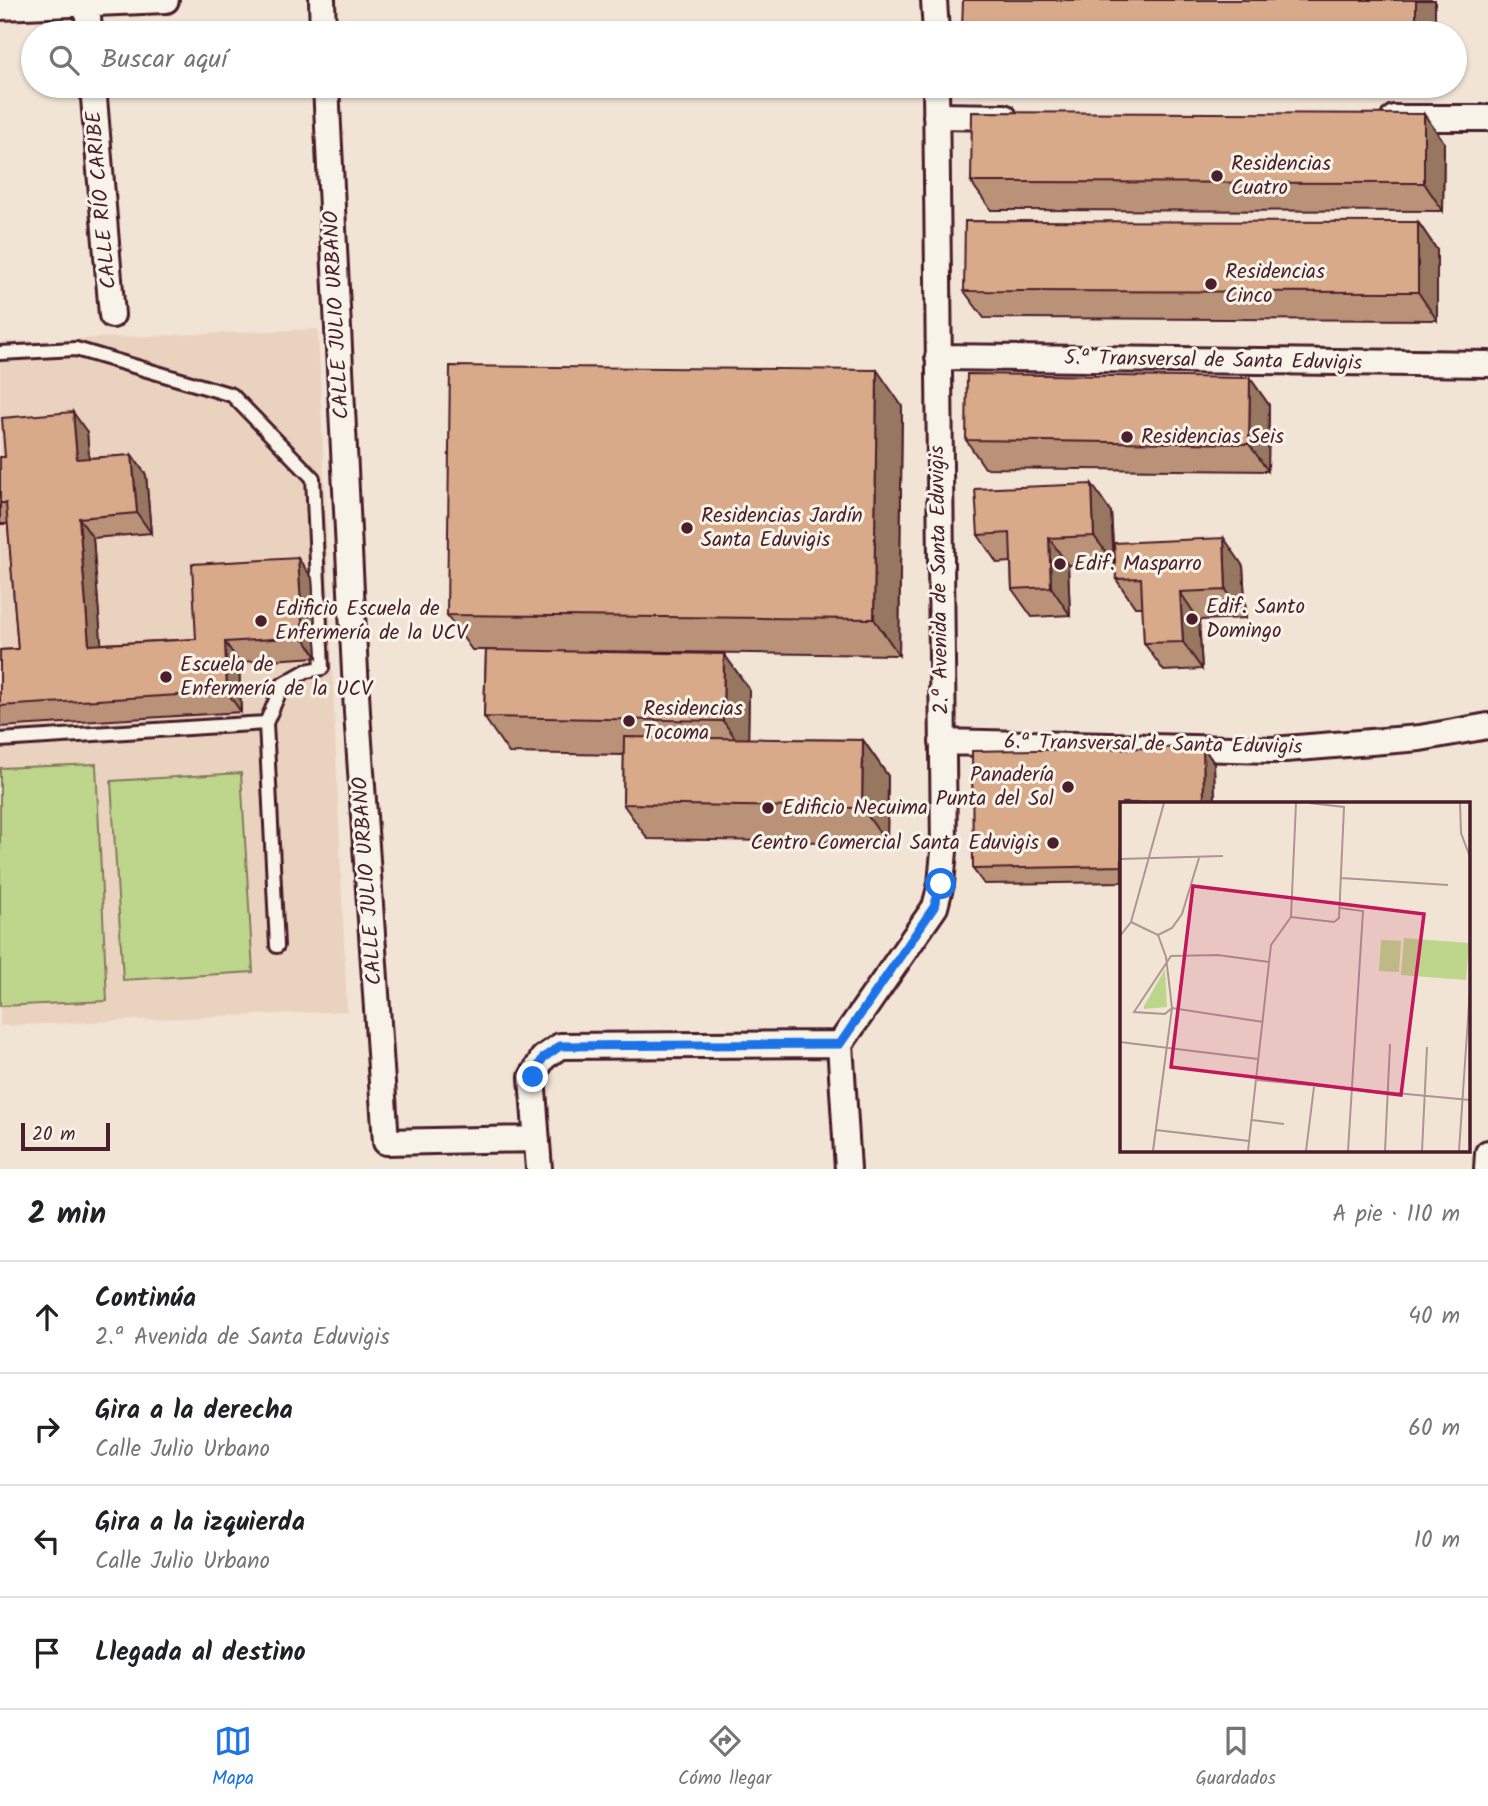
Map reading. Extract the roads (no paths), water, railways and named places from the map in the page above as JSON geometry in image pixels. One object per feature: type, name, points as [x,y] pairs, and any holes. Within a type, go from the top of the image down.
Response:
[{"type":"street","points":[[0,7],[87,1],[166,0]]},
{"type":"street","points":[[322,0],[323,21]]},
{"type":"street","points":[[934,0],[935,21]]},
{"type":"street","points":[[87,1],[88,21]]},
{"type":"street","name":"CALLE RÍO CARIBE","points":[[94,98],[111,315]]},
{"type":"street","name":"CALLE JULIO URBANO","points":[[327,98],[357,712],[386,1142],[536,1139]]},
{"type":"street","name":"2.ª Avenida de Santa Eduvigis","points":[[840,1044],[934,907],[941,884],[944,851],[936,98]]},
{"type":"street","points":[[936,116],[1033,117]]},
{"type":"street","points":[[1364,117],[1488,118]]},
{"type":"street","name":"5.ª Transversal de Santa Eduvigis","points":[[938,357],[1488,364]]},
{"type":"street","name":"6.ª Transversal de Santa Eduvigis","points":[[942,742],[1273,750],[1420,738],[1488,726]]},
{"type":"street","points":[[538,1169],[533,1077],[543,1058],[560,1046],[840,1044],[848,1169]]},
{"type":"street","points":[[1487,1169],[1488,1153]]},
{"type":"lane","points":[[0,353],[76,349],[232,395],[313,478],[323,668],[306,671],[284,684],[266,723],[277,946]]},
{"type":"lane","points":[[0,740],[266,723]]},
{"type":"place","name":"Residencias Cuatro","points":[[1217,176]]},
{"type":"place","name":"Residencias Cinco","points":[[1211,284]]},
{"type":"place","name":"Residencias Seis","points":[[1127,437]]},
{"type":"place","name":"Residencias Jardín Santa Eduvigis","points":[[687,528]]},
{"type":"place","name":"Edif. Masparro","points":[[1060,564]]},
{"type":"place","name":"Edif. Santo Domingo","points":[[1192,619]]},
{"type":"place","name":"Edificio Escuela de Enfermería de la UCV","points":[[261,621]]},
{"type":"place","name":"Escuela de Enfermería de la UCV","points":[[166,677]]},
{"type":"place","name":"Residencias Tocoma","points":[[629,721]]},
{"type":"place","name":"Panadería Punta del Sol","points":[[1068,787]]},
{"type":"place","name":"Edificio Necuima","points":[[768,808]]},
{"type":"place","name":"Centro Comercial Santa Eduvigis","points":[[1053,843]]}]
